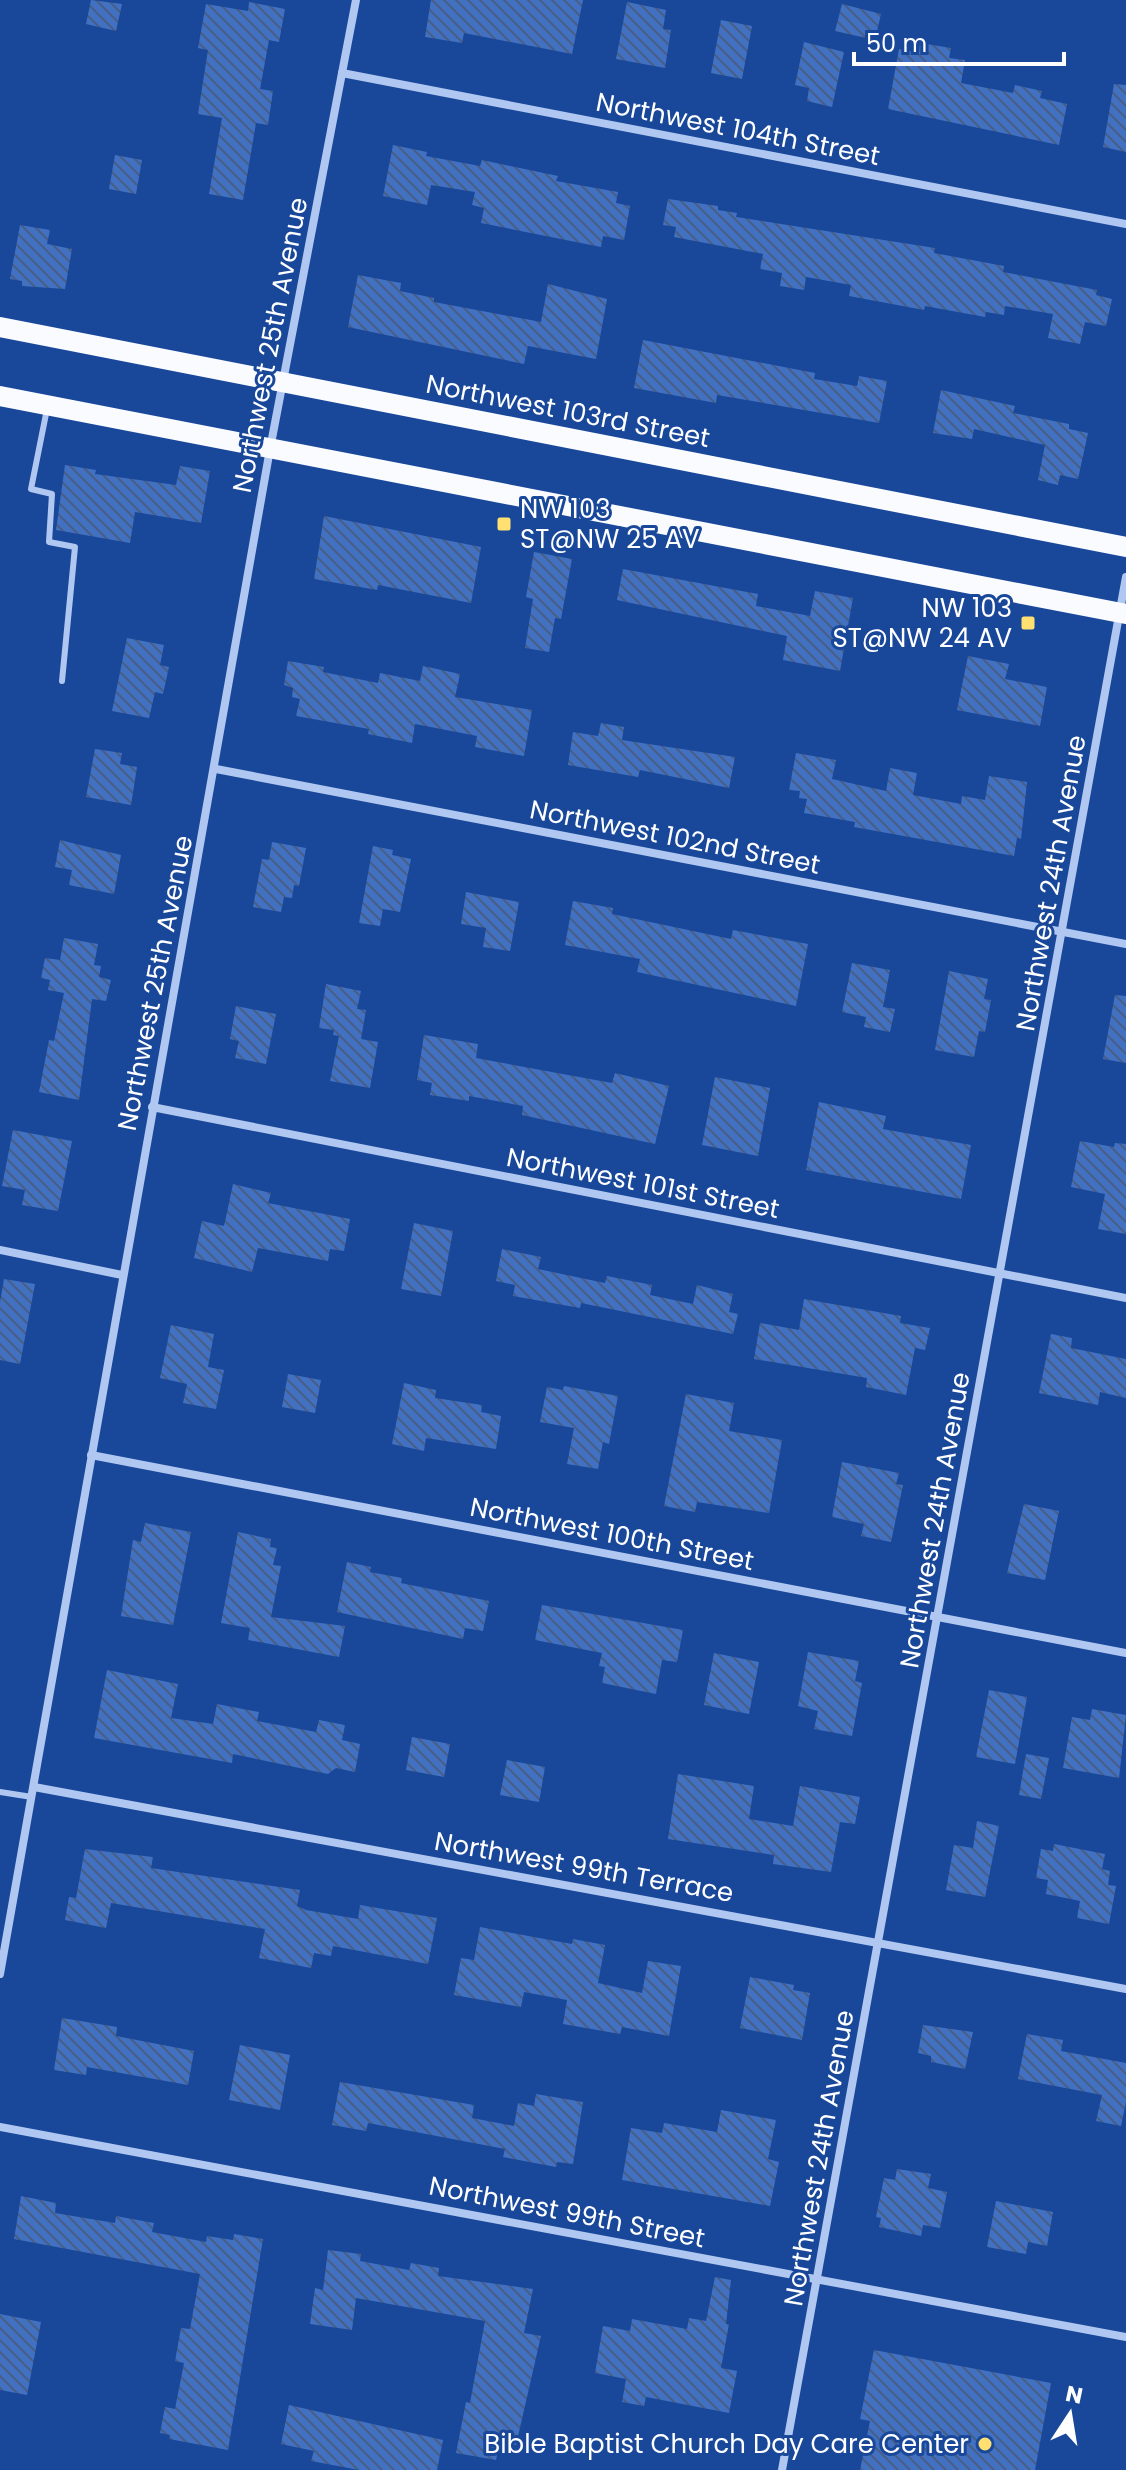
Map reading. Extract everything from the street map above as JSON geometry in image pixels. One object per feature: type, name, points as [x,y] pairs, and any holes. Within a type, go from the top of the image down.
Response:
[{"type":"main road","name":"Northwest 103rd Street","points":[[0,327],[1126,547]]},
{"type":"main road","points":[[0,396],[1123,613]]},
{"type":"street","name":"Northwest 25th Avenue","points":[[0,1974],[152,1107],[216,769],[270,449],[356,0]]},
{"type":"street","name":"Northwest 104th Street","points":[[342,73],[1126,224]]},
{"type":"street","name":"Northwest 24th Avenue","points":[[782,2470],[1123,613],[1126,577]]},
{"type":"street","name":"Northwest 102nd Street","points":[[216,769],[1126,944]]},
{"type":"street","name":"Northwest 101st Street","points":[[152,1107],[1126,1298]]},
{"type":"street","points":[[0,1250],[122,1275]]},
{"type":"street","name":"Northwest 100th Street","points":[[91,1455],[1126,1653]]},
{"type":"street","name":"Northwest 99th Terrace","points":[[34,1787],[1126,1989]]},
{"type":"street","name":"Northwest 99th Street","points":[[0,2127],[1126,2337]]},
{"type":"lane","points":[[48,406],[31,489],[52,494],[49,542],[75,547],[62,681]]},
{"type":"lane","points":[[0,1792],[32,1797]]},
{"type":"building","points":[[91,0],[122,4],[116,31],[86,24]]},
{"type":"building","points":[[431,0],[583,0],[572,54],[464,33],[462,43],[425,37]]},
{"type":"building","points":[[249,2],[285,9],[279,42],[269,40],[260,89],[273,91],[268,125],[256,123],[243,200],[209,194],[222,118],[198,114],[208,50],[198,48],[206,4],[248,11]]},
{"type":"building","points":[[627,2],[666,10],[663,29],[671,30],[665,68],[616,59]]},
{"type":"building","points":[[842,4],[881,14],[875,40],[835,31]]},
{"type":"building","points":[[721,20],[752,26],[742,79],[711,73]]},
{"type":"building","points":[[804,42],[844,52],[832,107],[807,101],[809,88],[795,85]]},
{"type":"building","points":[[920,43],[951,48],[949,58],[965,60],[961,83],[1013,93],[1015,85],[1042,91],[1040,98],[1067,104],[1059,145],[888,109],[899,49],[919,53]]},
{"type":"building","points":[[1114,84],[1126,85],[1126,152],[1103,147]]},
{"type":"building","points":[[393,145],[427,152],[426,156],[480,166],[482,160],[558,176],[556,181],[618,192],[616,203],[630,206],[624,240],[603,236],[601,247],[481,223],[484,208],[472,205],[475,192],[431,185],[427,205],[383,196]]},
{"type":"building","points":[[115,155],[142,160],[136,194],[109,189]]},
{"type":"building","points":[[668,199],[718,206],[718,210],[737,213],[736,217],[935,248],[934,253],[1004,266],[1003,272],[1097,290],[1096,295],[1112,299],[1106,326],[1085,322],[1080,344],[1048,338],[1053,314],[1005,306],[1004,315],[986,312],[985,317],[925,306],[924,310],[849,296],[851,285],[806,277],[804,290],[780,286],[782,273],[760,269],[763,254],[674,237],[676,227],[663,225]]},
{"type":"building","points":[[20,225],[50,230],[47,244],[72,249],[65,289],[22,286],[22,281],[10,279]]},
{"type":"building","points":[[358,275],[401,283],[400,291],[434,298],[434,302],[541,322],[548,284],[607,299],[596,359],[528,346],[524,364],[348,327]]},
{"type":"building","points":[[643,340],[815,373],[814,379],[857,386],[859,376],[887,381],[879,423],[717,395],[716,403],[634,388]]},
{"type":"building","points":[[941,390],[1015,406],[1013,413],[1069,424],[1069,429],[1088,433],[1078,479],[1060,475],[1058,485],[1038,480],[1045,445],[974,429],[972,439],[933,433]]},
{"type":"building","points":[[65,465],[96,470],[95,474],[176,485],[180,466],[210,471],[201,523],[135,512],[130,543],[56,530]]},
{"type":"building","points":[[324,516],[481,547],[471,603],[378,585],[377,590],[314,579]]},
{"type":"building","points":[[534,552],[572,559],[561,619],[555,618],[549,652],[525,648],[533,599],[526,597]]},
{"type":"building","points":[[623,569],[758,594],[756,606],[810,616],[815,591],[853,598],[840,671],[783,660],[787,636],[617,600]]},
{"type":"building","points":[[127,638],[164,645],[160,665],[169,667],[163,694],[155,692],[149,718],[112,711]]},
{"type":"building","points":[[968,656],[1009,664],[1005,679],[1047,687],[1040,726],[957,710]]},
{"type":"building","points":[[288,661],[324,667],[323,672],[378,683],[380,673],[420,681],[423,666],[460,674],[455,697],[532,710],[524,756],[475,747],[477,736],[415,724],[412,743],[368,734],[369,729],[296,716],[300,699],[292,697],[293,688],[284,685]]},
{"type":"building","points":[[601,723],[624,727],[622,740],[735,757],[729,788],[640,770],[638,777],[568,765],[573,732],[598,736]]},
{"type":"building","points":[[95,749],[122,753],[120,764],[137,767],[131,805],[86,797]]},
{"type":"building","points":[[796,753],[836,760],[832,779],[886,791],[890,768],[917,773],[913,795],[961,804],[962,796],[985,800],[989,776],[1027,782],[1021,839],[1017,838],[1014,856],[854,827],[855,822],[804,813],[807,799],[799,798],[800,791],[789,790]]},
{"type":"building","points":[[60,840],[121,855],[114,894],[69,885],[72,870],[55,867]]},
{"type":"building","points":[[272,842],[306,848],[299,886],[294,885],[292,898],[284,897],[281,912],[253,907],[262,859],[269,860]]},
{"type":"building","points":[[373,846],[393,850],[392,855],[411,859],[400,912],[383,909],[380,926],[359,923]]},
{"type":"building","points":[[466,892],[519,902],[510,951],[483,947],[486,928],[461,924]]},
{"type":"building","points":[[573,901],[613,908],[612,914],[731,939],[733,930],[808,944],[796,1006],[637,972],[640,959],[565,945]]},
{"type":"building","points":[[64,938],[98,944],[94,965],[101,966],[99,977],[111,980],[106,1001],[92,999],[79,1100],[39,1092],[49,1040],[54,1041],[64,993],[48,990],[50,980],[41,978],[45,958],[60,960]]},
{"type":"building","points":[[852,963],[890,970],[883,1007],[895,1009],[890,1032],[864,1027],[866,1017],[842,1012]]},
{"type":"building","points":[[949,971],[988,979],[984,999],[991,1000],[985,1032],[979,1031],[974,1057],[935,1050]]},
{"type":"building","points":[[326,984],[361,991],[357,1009],[366,1010],[361,1039],[378,1042],[370,1088],[330,1081],[339,1036],[333,1035],[334,1030],[319,1028]]},
{"type":"building","points":[[1115,995],[1126,996],[1126,1063],[1103,1059]]},
{"type":"building","points":[[236,1006],[276,1014],[266,1064],[235,1058],[239,1041],[230,1039]]},
{"type":"building","points":[[424,1035],[478,1044],[476,1058],[612,1083],[615,1073],[669,1086],[655,1144],[522,1115],[523,1106],[469,1096],[469,1101],[430,1095],[432,1083],[417,1080]]},
{"type":"building","points":[[715,1077],[770,1088],[758,1156],[702,1145]]},
{"type":"building","points":[[819,1102],[886,1116],[883,1129],[971,1145],[961,1199],[806,1170]]},
{"type":"building","points":[[13,1130],[72,1141],[58,1211],[22,1205],[25,1190],[2,1186]]},
{"type":"building","points":[[1080,1141],[1114,1147],[1115,1143],[1126,1144],[1126,1234],[1098,1229],[1105,1194],[1071,1187]]},
{"type":"building","points":[[233,1184],[271,1193],[268,1203],[350,1219],[344,1251],[330,1249],[328,1261],[258,1248],[252,1272],[194,1258],[202,1221],[224,1226]]},
{"type":"building","points":[[414,1223],[453,1231],[441,1296],[401,1289]]},
{"type":"building","points":[[502,1249],[541,1257],[538,1269],[605,1283],[607,1276],[652,1285],[650,1295],[693,1304],[697,1285],[733,1294],[729,1312],[738,1314],[733,1334],[581,1303],[580,1308],[513,1296],[515,1285],[496,1281]]},
{"type":"building","points":[[4,1279],[35,1284],[20,1364],[0,1360],[0,1302]]},
{"type":"building","points":[[804,1299],[901,1316],[900,1323],[930,1328],[925,1350],[915,1348],[906,1395],[866,1387],[867,1378],[754,1359],[760,1323],[799,1330]]},
{"type":"building","points":[[171,1325],[214,1334],[208,1367],[224,1370],[216,1409],[183,1403],[187,1384],[160,1378]]},
{"type":"building","points":[[1051,1334],[1072,1338],[1071,1348],[1126,1359],[1126,1398],[1100,1392],[1098,1405],[1039,1393]]},
{"type":"building","points":[[288,1374],[321,1380],[315,1413],[282,1407]]},
{"type":"building","points":[[404,1383],[436,1390],[435,1398],[482,1405],[481,1412],[501,1416],[496,1449],[426,1438],[424,1451],[392,1444]]},
{"type":"building","points":[[564,1386],[618,1396],[609,1444],[603,1442],[598,1469],[567,1464],[574,1428],[540,1422],[547,1387],[563,1390]]},
{"type":"building","points":[[686,1394],[734,1403],[729,1431],[782,1440],[769,1513],[697,1502],[695,1512],[664,1506]]},
{"type":"building","points":[[842,1462],[899,1473],[896,1484],[903,1485],[891,1542],[861,1536],[864,1524],[832,1517]]},
{"type":"building","points":[[1024,1504],[1059,1511],[1045,1580],[1007,1573]]},
{"type":"building","points":[[145,1523],[191,1532],[173,1625],[121,1616],[133,1540],[141,1542]]},
{"type":"building","points":[[238,1532],[271,1539],[270,1547],[277,1548],[273,1565],[281,1566],[271,1617],[345,1626],[339,1657],[248,1640],[250,1628],[221,1623]]},
{"type":"building","points":[[347,1562],[371,1567],[370,1572],[402,1578],[401,1583],[489,1601],[483,1631],[465,1628],[463,1639],[337,1612]]},
{"type":"building","points":[[542,1605],[683,1630],[677,1662],[662,1660],[656,1694],[602,1683],[605,1667],[599,1666],[602,1653],[535,1640]]},
{"type":"building","points":[[808,1652],[859,1661],[855,1681],[862,1683],[852,1736],[814,1729],[818,1711],[798,1706]]},
{"type":"building","points":[[714,1653],[759,1662],[749,1714],[704,1705]]},
{"type":"building","points":[[107,1670],[178,1684],[171,1718],[213,1724],[217,1704],[259,1712],[257,1721],[316,1732],[319,1720],[345,1725],[342,1740],[360,1744],[355,1772],[336,1768],[328,1774],[233,1754],[232,1763],[94,1738]]},
{"type":"building","points":[[989,1690],[1027,1697],[1015,1764],[976,1757]]},
{"type":"building","points":[[1092,1709],[1126,1715],[1119,1778],[1063,1768],[1072,1717],[1090,1720]]},
{"type":"building","points":[[412,1737],[450,1744],[444,1777],[406,1770]]},
{"type":"building","points":[[1026,1754],[1049,1758],[1041,1799],[1019,1795]]},
{"type":"building","points":[[507,1760],[545,1767],[539,1802],[500,1795]]},
{"type":"building","points":[[678,1774],[754,1786],[749,1819],[793,1826],[800,1786],[860,1797],[855,1824],[840,1822],[831,1872],[773,1864],[774,1855],[668,1839]]},
{"type":"building","points":[[977,1821],[999,1826],[985,1897],[946,1890],[954,1845],[973,1848]]},
{"type":"building","points":[[1054,1844],[1105,1854],[1102,1869],[1110,1871],[1108,1885],[1116,1886],[1109,1924],[1077,1918],[1080,1901],[1046,1894],[1048,1880],[1036,1878],[1041,1849],[1053,1851]]},
{"type":"building","points":[[85,1849],[153,1857],[151,1868],[300,1890],[297,1906],[306,1910],[358,1919],[360,1905],[437,1918],[428,1964],[333,1946],[331,1956],[314,1953],[311,1968],[259,1958],[265,1929],[111,1903],[106,1928],[65,1920],[69,1897],[76,1898]]},
{"type":"building","points":[[480,1927],[572,1944],[573,1939],[605,1945],[598,1983],[642,1993],[648,1961],[681,1966],[669,2036],[622,2027],[620,2034],[563,2024],[567,2000],[524,1992],[521,2007],[454,1995],[461,1958],[474,1960]]},
{"type":"building","points":[[750,1977],[794,1985],[793,1990],[810,1993],[802,2040],[740,2028]]},
{"type":"building","points":[[62,2018],[117,2027],[116,2036],[194,2051],[188,2085],[87,2067],[86,2075],[54,2070]]},
{"type":"building","points":[[923,2025],[973,2032],[965,2069],[931,2062],[931,2056],[918,2053]]},
{"type":"building","points":[[1027,2034],[1063,2040],[1061,2051],[1126,2063],[1126,2102],[1121,2126],[1096,2121],[1102,2095],[1018,2079]]},
{"type":"building","points":[[240,2045],[290,2055],[280,2110],[229,2100]]},
{"type":"building","points":[[340,2082],[474,2105],[472,2118],[514,2126],[518,2103],[534,2106],[536,2094],[583,2102],[573,2164],[557,2162],[556,2167],[503,2157],[505,2149],[368,2123],[366,2131],[332,2125]]},
{"type":"building","points":[[721,2110],[776,2120],[768,2159],[779,2162],[770,2206],[622,2180],[631,2128],[662,2133],[664,2123],[717,2132]]},
{"type":"building","points":[[897,2169],[931,2174],[928,2188],[947,2192],[940,2228],[923,2225],[921,2236],[879,2227],[881,2218],[876,2217],[884,2178],[895,2180]]},
{"type":"building","points":[[21,2196],[56,2203],[55,2213],[115,2223],[116,2216],[154,2223],[152,2232],[206,2242],[207,2236],[233,2240],[234,2234],[263,2239],[228,2450],[169,2439],[170,2435],[160,2433],[165,2407],[175,2409],[184,2363],[175,2361],[181,2328],[190,2329],[200,2274],[14,2239]]},
{"type":"building","points":[[996,2201],[1053,2212],[1047,2246],[1028,2242],[1026,2254],[987,2247]]},
{"type":"building","points":[[328,2250],[361,2254],[360,2261],[409,2270],[411,2263],[439,2268],[438,2276],[533,2289],[524,2333],[541,2336],[516,2445],[500,2442],[496,2460],[456,2453],[466,2402],[470,2403],[485,2321],[356,2298],[352,2330],[310,2324],[315,2288],[323,2290]]},
{"type":"building","points":[[715,2277],[731,2280],[726,2324],[729,2324],[721,2368],[737,2371],[729,2413],[646,2397],[644,2406],[622,2402],[626,2379],[595,2373],[603,2326],[630,2331],[632,2319],[687,2329],[689,2318],[706,2321]]},
{"type":"building","points":[[0,2314],[41,2322],[27,2395],[0,2390]]},
{"type":"building","points":[[874,2350],[1051,2383],[1035,2470],[860,2470],[870,2421],[860,2419]]},
{"type":"building","points":[[289,2405],[443,2440],[437,2470],[359,2470],[311,2461],[314,2451],[281,2444]]},
{"type":"place","name":"NW 103 ST@NW 25 AV","points":[[504,524]]},
{"type":"place","name":"NW 103 ST@NW 24 AV","points":[[1028,623]]},
{"type":"place","name":"Bible Baptist Church Day Care Center","points":[[985,2444]]}]
